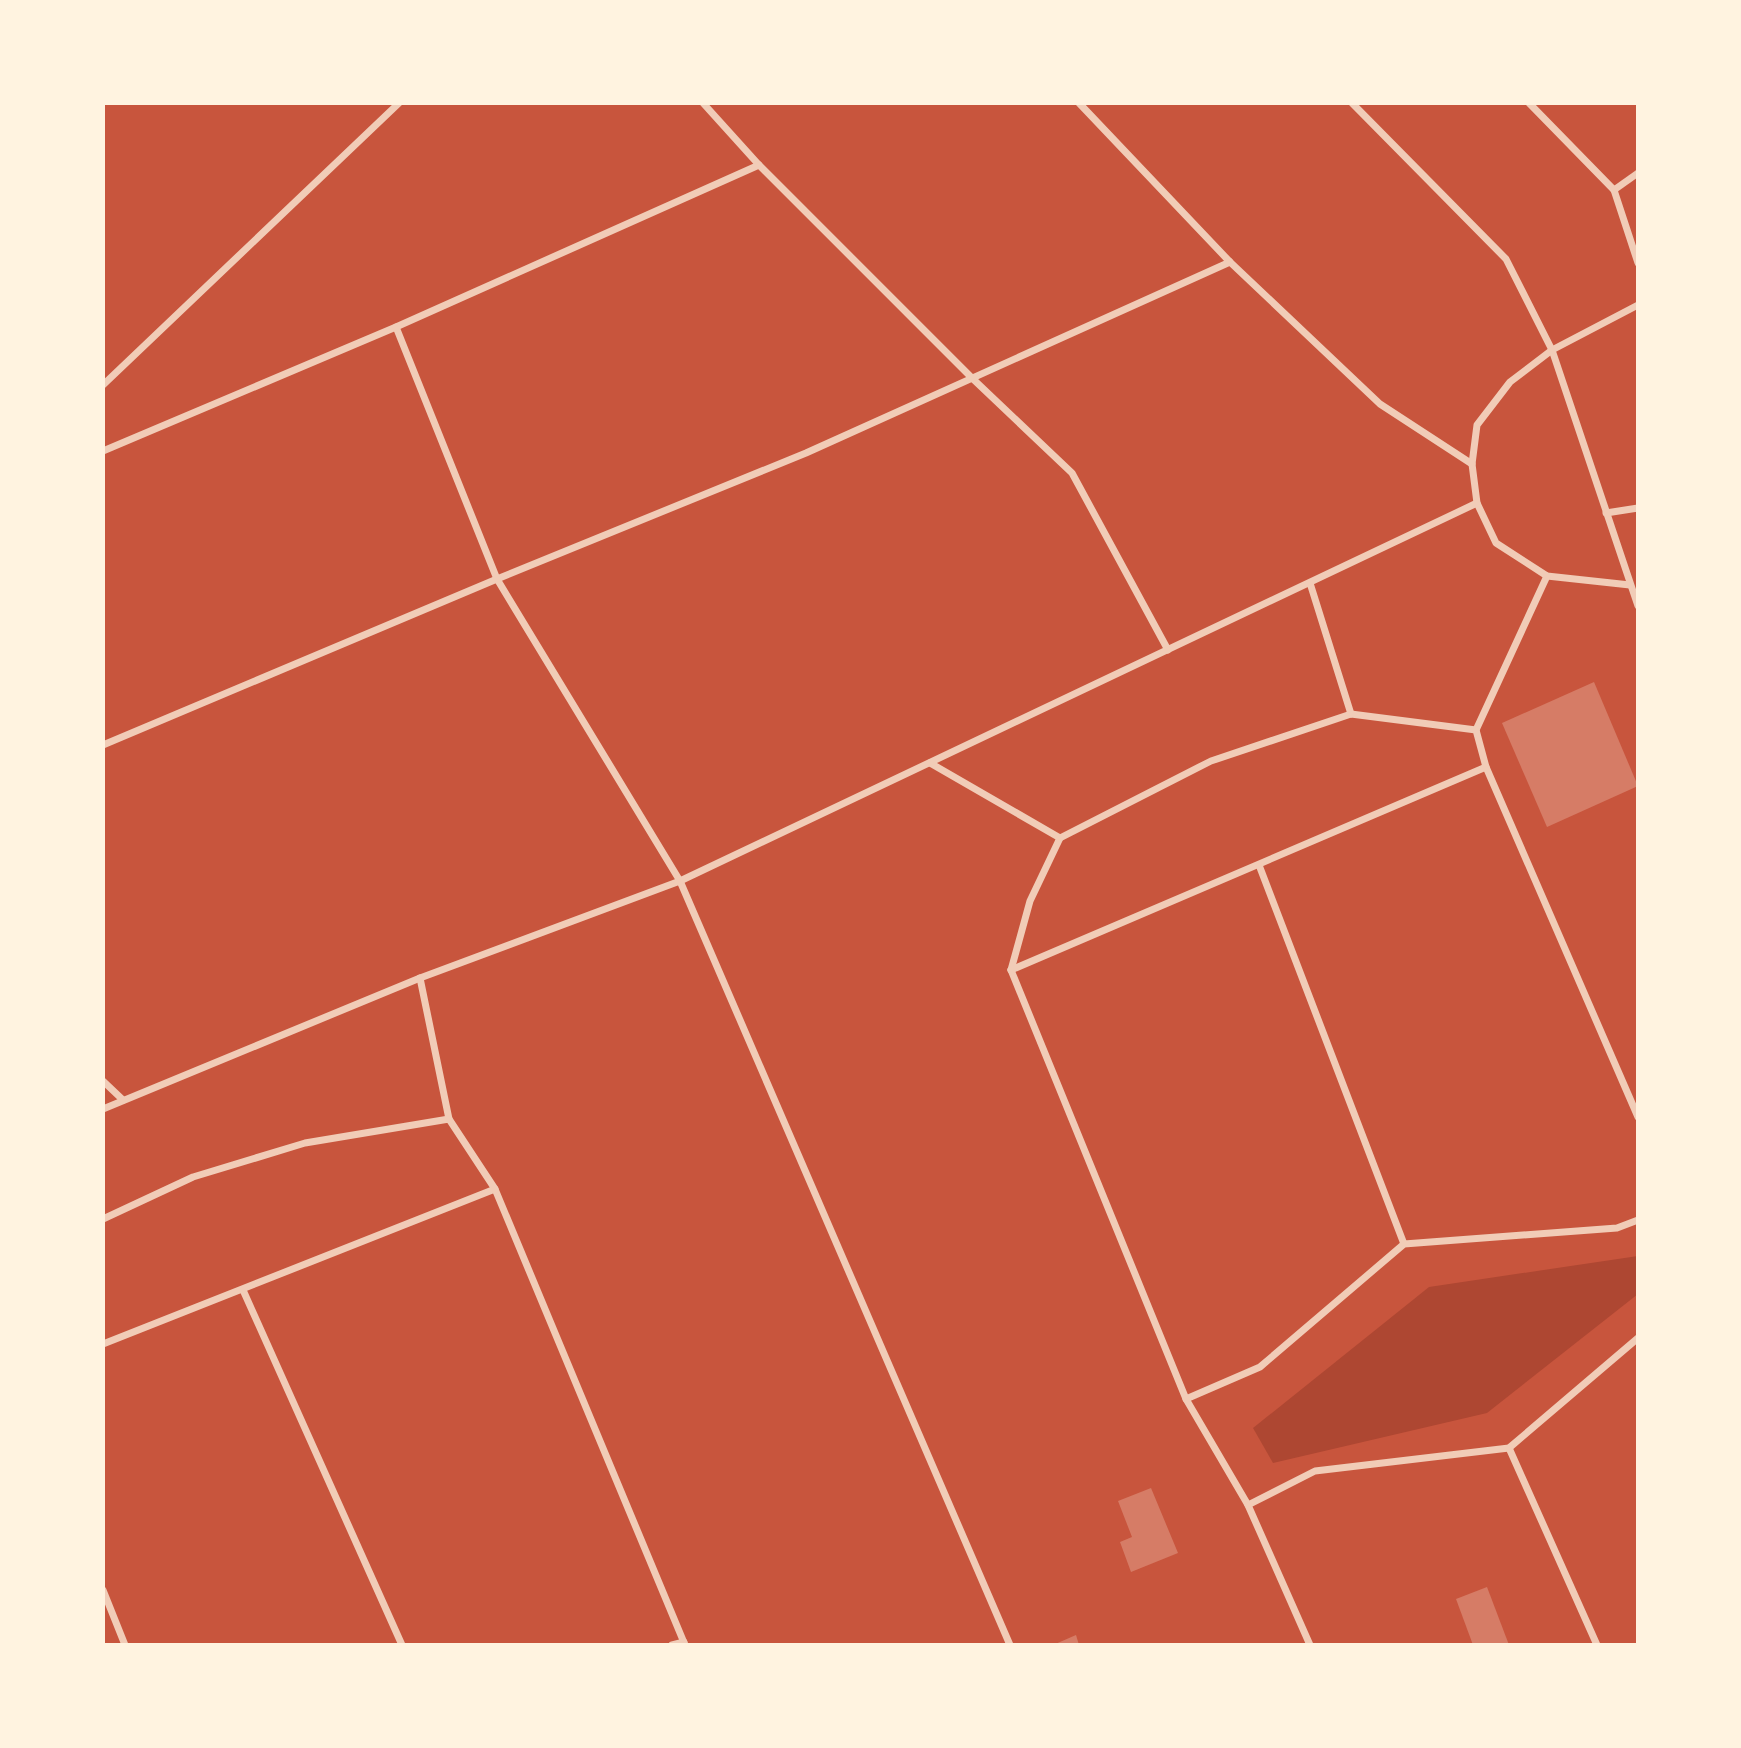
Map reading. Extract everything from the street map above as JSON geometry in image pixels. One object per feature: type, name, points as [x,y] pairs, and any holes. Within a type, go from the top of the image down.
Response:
[{"type":"street","points":[[103,385],[399,103]]},
{"type":"street","points":[[704,103],[759,165],[973,379],[1072,473],[1168,650]]},
{"type":"street","points":[[1079,103],[1230,262],[1380,404],[1472,464]]},
{"type":"street","points":[[1352,103],[1506,258],[1552,351],[1638,606]]},
{"type":"street","points":[[1529,103],[1614,190],[1638,263]]},
{"type":"street","points":[[103,451],[396,327],[759,165]]},
{"type":"street","points":[[1614,190],[1638,173]]},
{"type":"street","points":[[103,745],[497,579],[806,453],[1230,262]]},
{"type":"street","points":[[1630,585],[1547,576],[1496,543],[1477,503],[1472,464],[1477,425],[1510,382],[1552,351],[1638,305]]},
{"type":"street","points":[[396,327],[497,579],[680,881],[1010,1645]]},
{"type":"street","points":[[103,1109],[420,978],[680,881],[1477,503]]},
{"type":"street","points":[[1606,513],[1638,508]]},
{"type":"street","points":[[1547,576],[1476,730],[1486,767],[1638,1117]]},
{"type":"street","points":[[1310,583],[1351,714]]},
{"type":"street","points":[[1310,1645],[1248,1504],[1186,1399],[1011,970],[1030,901],[1060,838],[1211,761],[1351,714],[1476,730]]},
{"type":"street","points":[[930,763],[1060,838]]},
{"type":"street","points":[[1011,970],[1486,767]]},
{"type":"street","points":[[1259,865],[1404,1244]]},
{"type":"street","points":[[420,978],[449,1119],[495,1189],[685,1643],[672,1645]]},
{"type":"street","points":[[103,1081],[123,1100]]},
{"type":"street","points":[[103,1219],[193,1177],[305,1143],[449,1119]]},
{"type":"street","points":[[103,1344],[495,1189]]},
{"type":"street","points":[[1186,1399],[1260,1367],[1404,1244],[1616,1228],[1638,1220]]},
{"type":"street","points":[[243,1290],[402,1645]]},
{"type":"street","points":[[1248,1504],[1315,1471],[1509,1448],[1638,1338]]},
{"type":"street","points":[[1509,1448],[1597,1645]]},
{"type":"street","points":[[103,1590],[125,1645]]},
{"type":"shaded area","points":[[1638,1256],[1638,1294],[1487,1413],[1273,1463],[1253,1428],[1429,1287]]},
{"type":"building","points":[[1594,682],[1638,786],[1547,827],[1502,723]]},
{"type":"building","points":[[1151,1488],[1178,1553],[1131,1572],[1120,1542],[1132,1537],[1118,1501]]},
{"type":"building","points":[[1487,1587],[1509,1645],[1473,1645],[1456,1599]]},
{"type":"building","points":[[1076,1635],[1079,1645],[1053,1645]]}]
